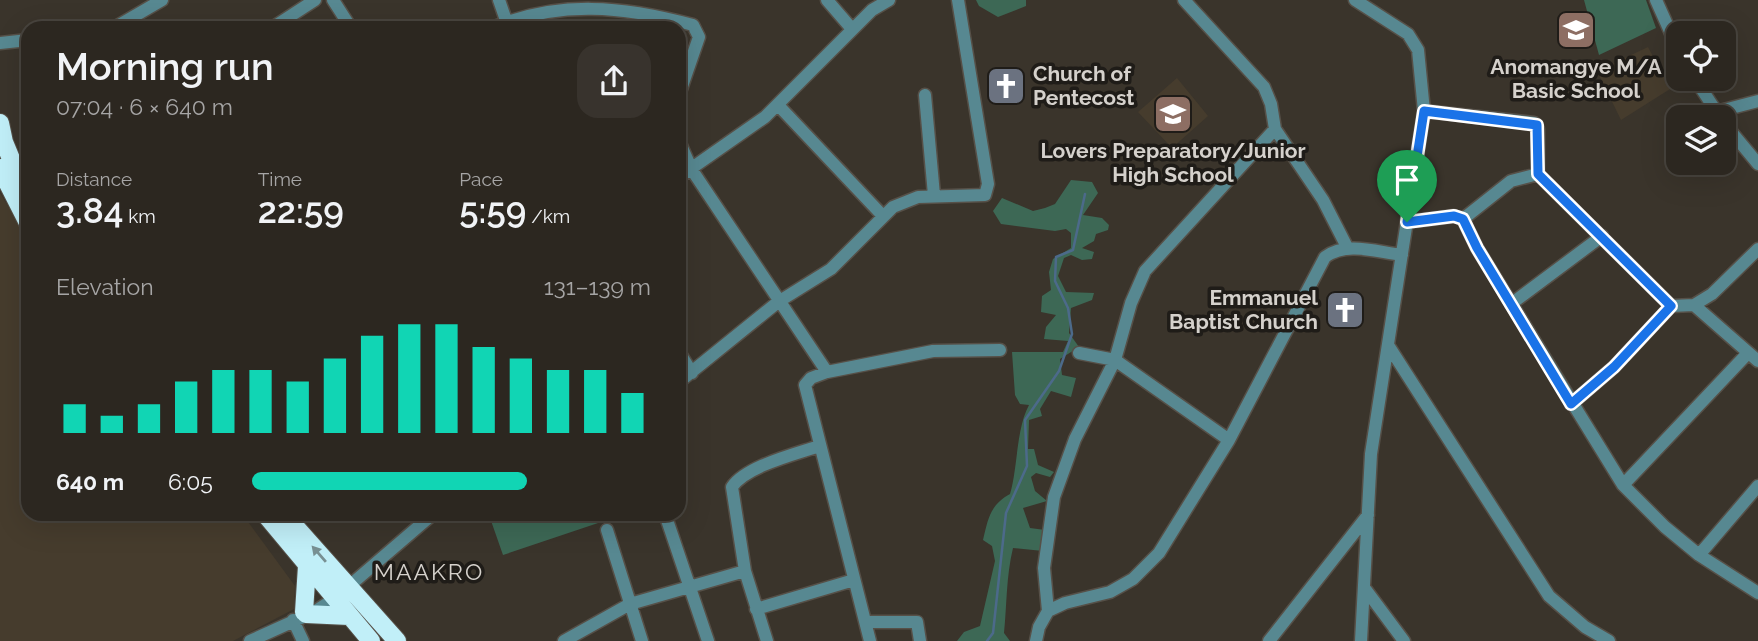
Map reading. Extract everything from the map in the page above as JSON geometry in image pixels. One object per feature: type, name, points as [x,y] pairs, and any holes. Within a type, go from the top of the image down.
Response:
[{"type":"highway","points":[[0,123],[4,142],[21,183]]},
{"type":"highway","points":[[0,169],[21,210]]},
{"type":"highway","points":[[271,521],[307,566],[338,589],[397,641]]},
{"type":"highway","points":[[289,521],[338,589],[349,616],[371,641]]},
{"type":"highway","points":[[307,566],[301,616],[349,616]]},
{"type":"street","points":[[126,21],[162,0]]},
{"type":"street","points":[[290,21],[314,0]]},
{"type":"street","points":[[333,0],[346,21]]},
{"type":"street","points":[[499,0],[507,21]]},
{"type":"street","points":[[827,0],[852,29]]},
{"type":"street","points":[[686,377],[778,302],[831,269],[882,215],[908,200],[934,195],[985,195],[988,184],[958,0]]},
{"type":"street","points":[[1184,0],[1264,88],[1271,104],[1275,129],[1323,200],[1347,247]]},
{"type":"street","points":[[1355,0],[1408,34],[1418,50],[1424,111],[1371,454],[1366,590],[1361,641]]},
{"type":"street","points":[[1656,0],[1666,22]]},
{"type":"street","points":[[686,173],[749,131],[883,1]]},
{"type":"street","points":[[519,21],[577,5],[649,6],[684,21]]},
{"type":"street","points":[[686,22],[693,25],[699,33],[686,73]]},
{"type":"street","points":[[0,43],[21,41]]},
{"type":"street","points":[[925,95],[934,195]]},
{"type":"street","points":[[1736,110],[1758,101]]},
{"type":"street","points":[[778,105],[882,215]]},
{"type":"street","points":[[1424,111],[1535,123],[1538,129],[1538,174],[1671,306]]},
{"type":"street","points":[[1037,641],[1039,627],[1048,611],[1044,568],[1054,497],[1075,439],[1115,360],[1130,303],[1150,262],[1275,129]]},
{"type":"street","points":[[1736,137],[1758,164]]},
{"type":"street","points":[[686,157],[778,302],[827,372]]},
{"type":"street","points":[[1463,219],[1511,181],[1538,174]]},
{"type":"street","points":[[1407,222],[1454,216],[1463,219],[1477,248],[1623,485],[1665,527],[1699,555],[1758,593]]},
{"type":"street","points":[[1511,304],[1602,236]]},
{"type":"street","points":[[1048,611],[1065,603],[1110,592],[1133,579],[1159,552],[1229,440],[1318,267],[1335,250],[1347,247],[1402,256]]},
{"type":"street","points":[[1571,404],[1614,367],[1671,306],[1695,305],[1734,275],[1758,249]]},
{"type":"street","points":[[1623,485],[1753,357],[1695,305]]},
{"type":"street","points":[[1388,345],[1549,596],[1585,627],[1609,641]]},
{"type":"street","points":[[870,641],[804,385],[811,378],[827,372],[933,351],[1000,350]]},
{"type":"street","points":[[1079,353],[1115,360],[1229,440]]},
{"type":"street","points":[[686,363],[692,373]]},
{"type":"street","points":[[767,641],[745,571],[732,487],[738,479],[770,463],[820,446]]},
{"type":"street","points":[[1699,555],[1758,486]]},
{"type":"street","points":[[1269,641],[1368,514]]},
{"type":"street","points":[[250,641],[301,616],[424,521]]},
{"type":"street","points":[[667,521],[708,641]]},
{"type":"street","points":[[607,530],[642,641]]},
{"type":"street","points":[[564,641],[630,604],[745,571]]},
{"type":"street","points":[[756,609],[854,580]]},
{"type":"street","points":[[1366,590],[1404,641]]},
{"type":"street","points":[[301,616],[303,641]]},
{"type":"street","points":[[866,622],[916,622],[920,641]]},
{"type":"shaded area","points":[[1648,47],[1666,81],[1667,91],[1621,120],[1597,71]]},
{"type":"shaded area","name":"Lovers Preparatory/Junior High School","points":[[1177,78],[1208,116],[1172,148],[1138,112]]},
{"type":"shaded area","points":[[0,193],[21,227],[21,521],[247,521],[295,586],[294,609],[233,641],[0,641]]},
{"type":"green space","points":[[976,0],[1026,0],[1026,6],[998,17],[979,6]]},
{"type":"green space","points":[[1584,0],[1646,0],[1656,28],[1599,55]]},
{"type":"green space","points":[[1071,180],[1092,182],[1098,193],[1083,215],[1102,218],[1109,225],[1108,230],[1096,234],[1094,241],[1082,248],[1094,252],[1092,259],[1082,260],[1071,255],[1064,258],[1058,276],[1066,292],[1094,293],[1092,300],[1071,308],[1069,333],[1079,347],[1060,359],[1062,375],[1076,378],[1071,397],[1051,391],[1040,409],[1042,416],[1029,420],[1028,449],[1034,449],[1038,465],[1054,472],[1050,477],[1036,473],[1031,477],[1035,491],[1047,501],[1023,508],[1030,528],[1045,530],[1043,551],[1013,548],[1004,633],[1010,641],[957,641],[964,632],[980,626],[995,561],[992,546],[983,540],[994,508],[1010,494],[1019,437],[1029,405],[1020,404],[1015,395],[1012,352],[1063,352],[1068,341],[1044,339],[1046,327],[1056,315],[1041,312],[1042,296],[1051,290],[1049,272],[1053,259],[1071,248],[1071,233],[1066,229],[1055,231],[1001,224],[993,211],[1002,198],[1033,211],[1045,208],[1055,204]]},
{"type":"green space","points":[[491,521],[604,521],[503,555]]},
{"type":"waterway","points":[[987,641],[993,633],[1006,513],[1027,466],[1025,420],[1059,371],[1072,334],[1068,308],[1055,281],[1056,257],[1073,250],[1085,194]]},
{"type":"place","name":"Anomangye M/A Basic School","points":[[1576,30]]},
{"type":"place","name":"Church of Pentecost","points":[[1006,86]]},
{"type":"place","name":"Lovers Preparatory/Junior High School","points":[[1173,114]]},
{"type":"place","name":"Emmanuel Baptist Church","points":[[1345,310]]},
{"type":"district","name":"MAAKRO","points":[[429,572]]},
{"type":"route","points":[[1424,111],[1535,123],[1538,129],[1538,174],[1628,260],[1671,306],[1614,367],[1571,404],[1477,248],[1463,219],[1454,216],[1407,222],[1424,111]]}]
